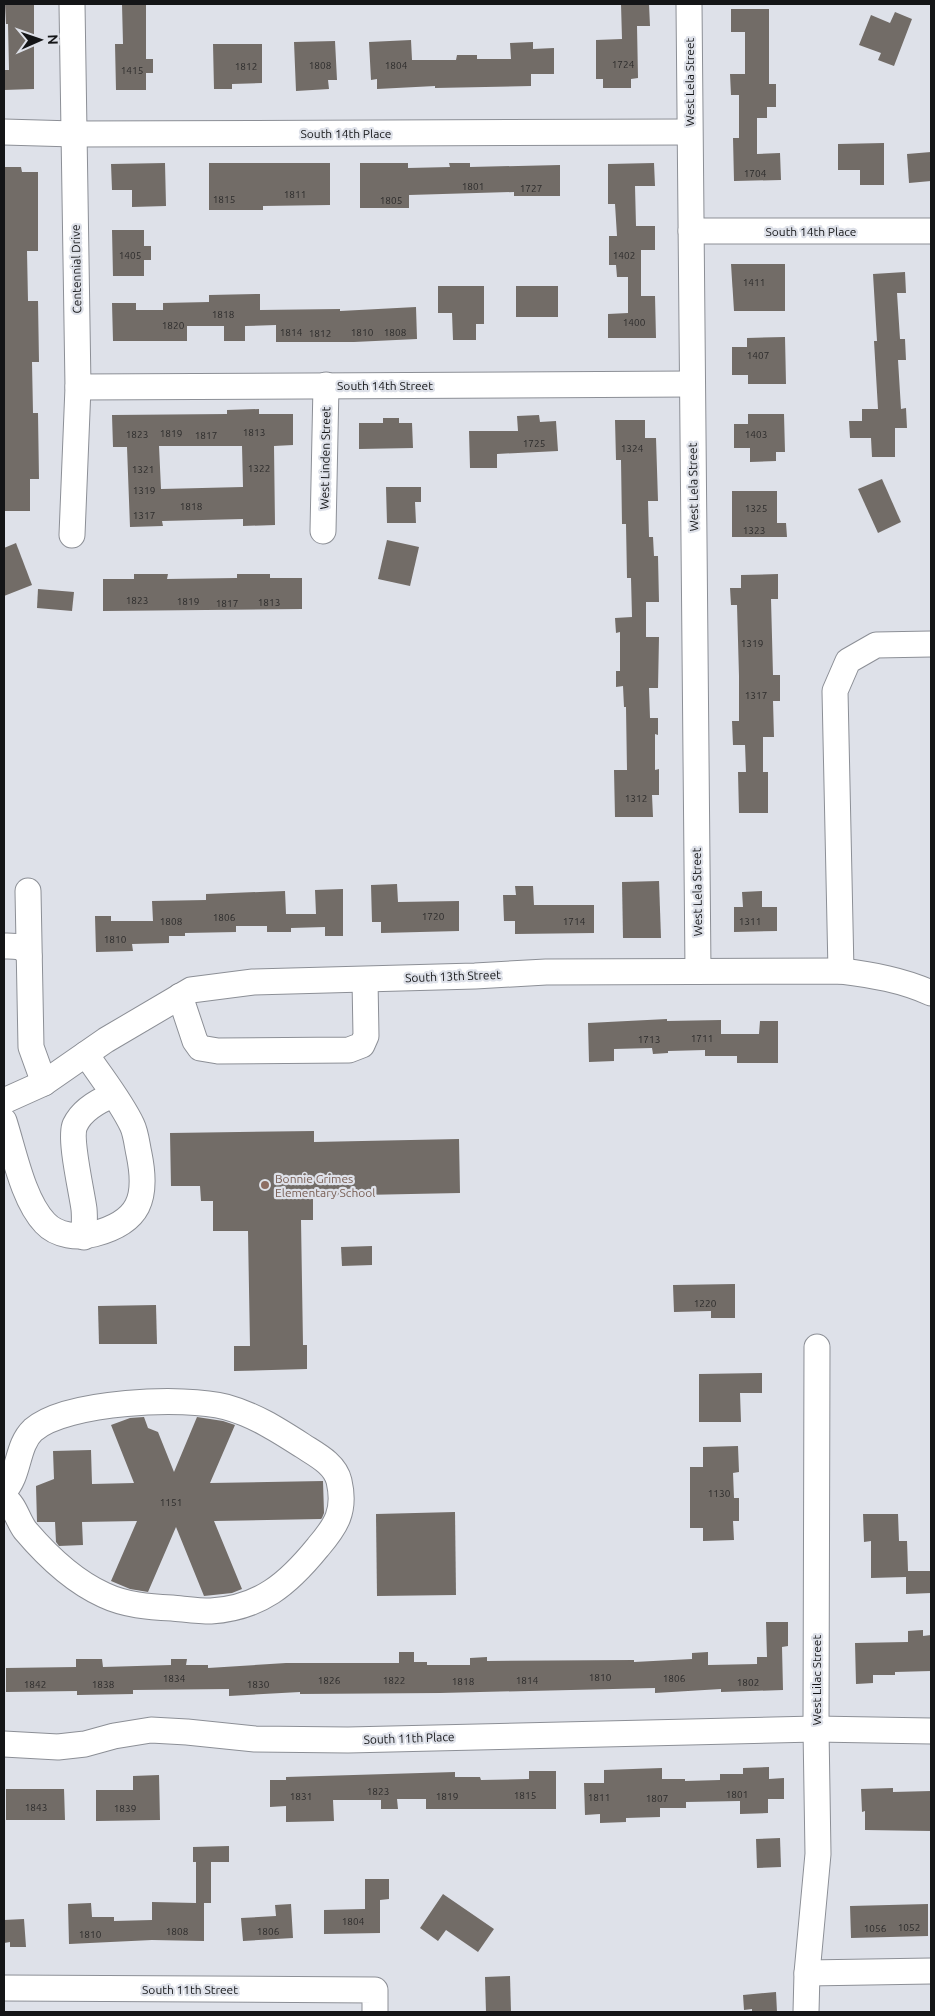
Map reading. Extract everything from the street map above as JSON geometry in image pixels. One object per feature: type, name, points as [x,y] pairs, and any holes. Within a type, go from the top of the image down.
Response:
[{"type":"street","name":"Centennial Drive","points":[[72,4],[78,387],[72,535]]},
{"type":"street","name":"West Lela Street","points":[[689,4],[698,970]]},
{"type":"street","name":"South 14th Place","points":[[4,132],[74,134],[689,132]]},
{"type":"street","name":"South 14th Place","points":[[691,231],[931,231]]},
{"type":"street","name":"South 14th Street","points":[[78,387],[692,384]]},
{"type":"street","name":"West Linden Street","points":[[323,531],[326,385]]},
{"type":"street","points":[[841,971],[835,691],[848,662],[876,645],[931,644]]},
{"type":"street","points":[[28,891],[31,1047],[44,1083]]},
{"type":"street","points":[[4,946],[18,946],[27,952],[29,956]]},
{"type":"street","name":"South 13th Street","points":[[4,1101],[44,1083],[86,1054],[191,990],[252,982],[365,980],[546,972],[841,971],[877,975],[912,985],[931,993]]},
{"type":"street","points":[[180,996],[195,1041],[200,1048],[218,1051],[349,1050],[362,1045],[366,1036],[365,980]]},
{"type":"street","points":[[4,1121],[31,1204],[46,1224],[64,1235],[84,1237],[112,1230],[132,1216],[141,1197],[144,1176],[133,1127],[86,1054]]},
{"type":"street","points":[[84,1237],[85,1212],[74,1143],[74,1127],[82,1115],[96,1102],[113,1094]]},
{"type":"street","name":"West Lilac Street","points":[[806,2012],[807,1972],[818,1854],[816,1729],[817,1347]]},
{"type":"street","points":[[4,1491],[11,1483],[25,1439],[34,1429],[52,1418],[72,1412],[122,1403],[201,1402],[226,1407],[265,1421],[322,1458],[333,1468],[339,1480],[341,1511],[336,1526],[303,1565],[275,1591],[248,1604],[211,1610],[143,1607],[106,1596],[77,1580],[45,1551],[26,1531],[18,1520],[11,1504],[4,1498]]},
{"type":"street","name":"South 11th Place","points":[[4,1744],[58,1748],[151,1730],[255,1740],[348,1740],[816,1729],[931,1731]]},
{"type":"street","points":[[807,1972],[931,1971]]},
{"type":"street","name":"South 11th Street","points":[[4,1988],[376,2001]]},
{"type":"building","points":[[5,4],[34,4],[34,89],[4,90],[4,70],[9,70],[8,24],[6,24]]},
{"type":"building","points":[[122,4],[146,4],[146,59],[153,59],[153,73],[146,73],[146,90],[116,90],[115,44],[123,44]]},
{"type":"building","points":[[621,4],[649,4],[650,26],[637,26],[638,78],[631,79],[631,88],[603,88],[603,79],[596,79],[596,40],[622,39]]},
{"type":"building","points":[[731,9],[769,9],[769,84],[776,84],[776,107],[767,107],[767,118],[757,118],[757,154],[780,153],[781,180],[734,181],[733,138],[739,138],[739,95],[731,95],[730,74],[745,74],[745,32],[731,32]]},
{"type":"building","points":[[895,12],[912,19],[894,66],[878,60],[881,53],[859,45],[871,15],[890,23]]},
{"type":"building","points":[[411,40],[412,60],[456,60],[457,55],[477,55],[477,59],[511,59],[510,43],[533,42],[533,49],[554,48],[554,74],[531,74],[531,86],[435,88],[435,86],[377,89],[377,79],[371,80],[369,42]]},
{"type":"building","points":[[335,41],[337,80],[328,80],[329,89],[296,91],[294,42]]},
{"type":"building","points":[[213,44],[262,44],[262,83],[232,84],[232,89],[214,89]]},
{"type":"building","points":[[884,143],[884,185],[860,185],[860,170],[838,170],[838,144]]},
{"type":"building","points":[[931,152],[931,181],[909,183],[907,154]]},
{"type":"building","points":[[165,163],[166,206],[132,207],[132,190],[112,190],[111,164]]},
{"type":"building","points":[[209,163],[330,163],[330,205],[263,206],[263,210],[209,210]]},
{"type":"building","points":[[360,163],[408,163],[408,168],[450,167],[449,163],[470,163],[470,167],[560,165],[560,196],[514,196],[514,192],[409,195],[409,208],[360,208]]},
{"type":"building","points":[[654,163],[655,186],[635,186],[636,226],[655,226],[655,250],[641,250],[641,296],[655,296],[656,338],[608,338],[608,314],[628,313],[628,277],[617,277],[616,265],[609,265],[609,236],[617,236],[615,204],[608,204],[608,164]]},
{"type":"building","points":[[4,167],[21,167],[22,172],[38,172],[38,251],[27,251],[28,301],[38,301],[39,362],[32,362],[33,413],[38,413],[39,479],[30,479],[30,511],[4,511]]},
{"type":"building","points":[[112,230],[144,230],[144,246],[151,246],[151,260],[144,260],[144,276],[113,276]]},
{"type":"building","points":[[731,264],[785,264],[785,311],[734,311]]},
{"type":"building","points":[[905,272],[906,293],[897,293],[900,339],[905,339],[906,360],[898,360],[901,409],[906,408],[907,428],[895,428],[895,457],[872,457],[871,438],[850,438],[849,421],[862,421],[862,409],[878,409],[874,341],[877,341],[873,274]]},
{"type":"building","points":[[438,286],[484,286],[484,324],[476,324],[476,340],[453,340],[452,313],[438,313]]},
{"type":"building","points":[[516,286],[558,286],[558,317],[516,317]]},
{"type":"building","points":[[260,294],[260,310],[340,309],[340,311],[416,307],[417,339],[354,342],[276,342],[276,325],[245,326],[245,341],[224,341],[224,326],[187,326],[187,341],[113,341],[112,303],[136,303],[136,310],[163,310],[163,303],[209,302],[209,295]]},
{"type":"building","points":[[785,337],[786,384],[748,384],[748,375],[732,375],[732,347],[747,347],[747,338]]},
{"type":"building","points":[[259,409],[259,414],[293,414],[293,445],[274,446],[275,525],[243,526],[243,519],[162,521],[163,526],[130,527],[127,447],[113,447],[112,415],[227,414],[227,410]],"holes":[[[159,446],[242,446],[243,487],[161,489]]]},
{"type":"building","points":[[748,414],[784,414],[785,452],[776,452],[776,461],[750,462],[750,448],[734,448],[734,424],[748,424]]},
{"type":"building","points":[[539,415],[540,422],[556,421],[558,451],[497,454],[497,468],[470,468],[469,431],[518,431],[517,416]]},
{"type":"building","points":[[383,418],[399,418],[399,423],[412,423],[413,448],[359,449],[359,423],[383,423]]},
{"type":"building","points":[[615,420],[645,420],[645,438],[656,438],[658,501],[648,501],[649,537],[653,537],[654,556],[658,556],[659,602],[646,602],[646,637],[659,637],[658,688],[649,688],[650,718],[658,718],[658,735],[655,734],[655,770],[659,769],[659,795],[652,795],[653,817],[615,817],[614,770],[627,770],[626,707],[624,707],[623,686],[616,687],[616,671],[620,671],[620,632],[616,633],[615,618],[632,617],[631,578],[627,578],[626,524],[622,524],[621,460],[616,460]]},
{"type":"building","points":[[882,479],[901,522],[878,533],[858,489]]},
{"type":"building","points":[[386,487],[421,487],[421,502],[415,502],[416,523],[387,523]]},
{"type":"building","points":[[732,491],[777,491],[777,523],[786,523],[787,537],[732,537]]},
{"type":"building","points":[[387,540],[419,547],[410,586],[378,579]]},
{"type":"building","points":[[16,543],[32,585],[4,596],[4,548]]},
{"type":"building","points":[[134,574],[168,574],[167,579],[237,578],[237,574],[270,574],[270,578],[302,578],[302,609],[103,611],[103,579],[134,579]]},
{"type":"building","points":[[778,574],[778,599],[771,599],[773,675],[780,675],[780,701],[773,701],[774,737],[763,737],[763,772],[768,772],[768,813],[739,813],[738,772],[746,772],[745,745],[733,745],[732,721],[739,721],[739,676],[737,605],[731,605],[730,588],[741,588],[741,575]]},
{"type":"building","points":[[38,589],[74,592],[72,611],[37,608]]},
{"type":"building","points":[[659,881],[661,938],[623,938],[622,882]]},
{"type":"building","points":[[397,884],[398,902],[459,901],[459,931],[381,933],[381,922],[372,922],[371,885]]},
{"type":"building","points":[[515,886],[533,886],[534,905],[594,905],[594,933],[515,934],[515,921],[504,921],[503,895],[516,895]]},
{"type":"building","points":[[343,889],[343,936],[325,936],[325,927],[291,928],[291,932],[267,932],[267,926],[236,926],[236,932],[185,933],[185,936],[169,936],[169,943],[132,944],[133,951],[96,952],[95,916],[111,916],[111,921],[153,921],[152,901],[206,900],[206,894],[285,891],[286,914],[316,914],[315,890]]},
{"type":"building","points":[[762,891],[762,907],[777,907],[777,931],[734,932],[734,907],[743,907],[742,892]]},
{"type":"building","points":[[667,1019],[667,1021],[721,1020],[721,1034],[759,1034],[760,1021],[778,1021],[778,1063],[737,1063],[737,1056],[705,1056],[705,1050],[668,1051],[668,1053],[653,1054],[652,1048],[614,1049],[614,1061],[589,1062],[588,1023]]},
{"type":"building","points":[[314,1131],[314,1142],[459,1139],[460,1193],[313,1196],[313,1220],[301,1220],[303,1345],[307,1345],[307,1369],[234,1371],[234,1346],[250,1346],[248,1231],[213,1231],[213,1201],[201,1201],[200,1186],[171,1186],[170,1133]]},
{"type":"building","points":[[372,1246],[372,1265],[342,1266],[341,1247]]},
{"type":"building","points":[[735,1284],[735,1318],[711,1318],[711,1311],[674,1312],[673,1285]]},
{"type":"building","points":[[156,1305],[157,1344],[99,1344],[98,1306]]},
{"type":"building","points":[[762,1373],[762,1393],[740,1393],[741,1422],[699,1422],[699,1374]]},
{"type":"building","points":[[144,1417],[148,1428],[158,1432],[174,1472],[197,1417],[235,1425],[210,1483],[323,1481],[324,1513],[322,1518],[214,1521],[242,1589],[232,1593],[204,1596],[176,1527],[148,1592],[130,1589],[111,1581],[137,1521],[82,1522],[83,1545],[59,1546],[56,1542],[55,1522],[37,1522],[36,1486],[54,1479],[53,1451],[91,1450],[92,1484],[134,1483],[111,1425],[130,1418]]},
{"type":"building","points":[[738,1446],[739,1472],[733,1473],[734,1498],[739,1498],[739,1521],[733,1521],[734,1540],[703,1541],[703,1528],[690,1528],[690,1467],[703,1467],[703,1447]]},
{"type":"building","points":[[455,1512],[456,1595],[377,1596],[376,1514]]},
{"type":"building","points":[[863,1514],[898,1514],[899,1541],[907,1541],[908,1571],[931,1571],[931,1593],[906,1594],[906,1577],[871,1578],[871,1541],[864,1542]]},
{"type":"building","points":[[766,1622],[788,1622],[788,1646],[782,1647],[783,1690],[721,1692],[721,1689],[655,1693],[655,1688],[440,1693],[300,1694],[300,1692],[229,1696],[229,1689],[133,1690],[133,1694],[77,1695],[77,1691],[6,1692],[6,1668],[76,1667],[76,1659],[102,1659],[103,1667],[171,1665],[171,1659],[187,1659],[186,1665],[208,1665],[208,1668],[286,1663],[399,1663],[399,1652],[414,1652],[414,1662],[427,1662],[427,1665],[470,1665],[470,1658],[487,1657],[487,1661],[634,1660],[634,1662],[692,1659],[692,1653],[708,1652],[708,1665],[757,1664],[757,1657],[767,1657]]},
{"type":"building","points":[[923,1630],[923,1636],[931,1635],[931,1671],[895,1672],[895,1675],[873,1675],[873,1683],[856,1684],[855,1643],[908,1642],[908,1631]]},
{"type":"building","points":[[769,1767],[769,1779],[784,1778],[784,1799],[768,1799],[768,1813],[740,1814],[740,1801],[686,1802],[686,1808],[660,1808],[660,1817],[626,1818],[626,1822],[600,1823],[600,1814],[585,1815],[584,1783],[604,1783],[604,1770],[662,1768],[662,1779],[685,1779],[685,1781],[720,1780],[720,1774],[743,1774],[743,1768]]},
{"type":"building","points":[[529,1771],[556,1771],[556,1809],[426,1809],[426,1799],[397,1799],[398,1809],[381,1809],[381,1800],[333,1800],[334,1821],[286,1822],[286,1806],[270,1807],[270,1780],[286,1780],[286,1777],[455,1772],[455,1777],[480,1777],[481,1780],[529,1779]]},
{"type":"building","points":[[159,1775],[160,1820],[96,1821],[96,1790],[133,1790],[133,1776]]},
{"type":"building","points":[[893,1788],[893,1792],[931,1791],[931,1831],[865,1830],[865,1811],[862,1812],[861,1789]]},
{"type":"building","points":[[6,1789],[64,1789],[65,1820],[6,1820]]},
{"type":"building","points":[[780,1838],[781,1867],[757,1868],[756,1839]]},
{"type":"building","points":[[229,1846],[229,1862],[211,1862],[211,1903],[204,1903],[204,1941],[152,1940],[69,1944],[68,1904],[91,1903],[92,1917],[114,1917],[114,1921],[152,1920],[152,1902],[196,1903],[196,1862],[193,1862],[193,1847]]},
{"type":"building","points":[[365,1879],[389,1879],[389,1899],[380,1900],[380,1933],[324,1934],[324,1910],[365,1909]]},
{"type":"building","points":[[443,1894],[494,1929],[478,1952],[446,1930],[438,1941],[420,1928]]},
{"type":"building","points":[[291,1904],[293,1938],[243,1941],[241,1918],[276,1916],[275,1905]]},
{"type":"building","points":[[928,1904],[928,1936],[851,1938],[850,1906]]},
{"type":"building","points":[[24,1919],[26,1947],[10,1947],[10,1942],[4,1943],[4,1920]]},
{"type":"building","points":[[510,1976],[511,2012],[486,2012],[485,1977]]},
{"type":"building","points":[[776,1992],[777,2012],[752,2012],[752,2009],[744,2010],[743,1995]]},
{"type":"place","name":"Bonnie Grimes Elementary School","points":[[265,1185]]}]
